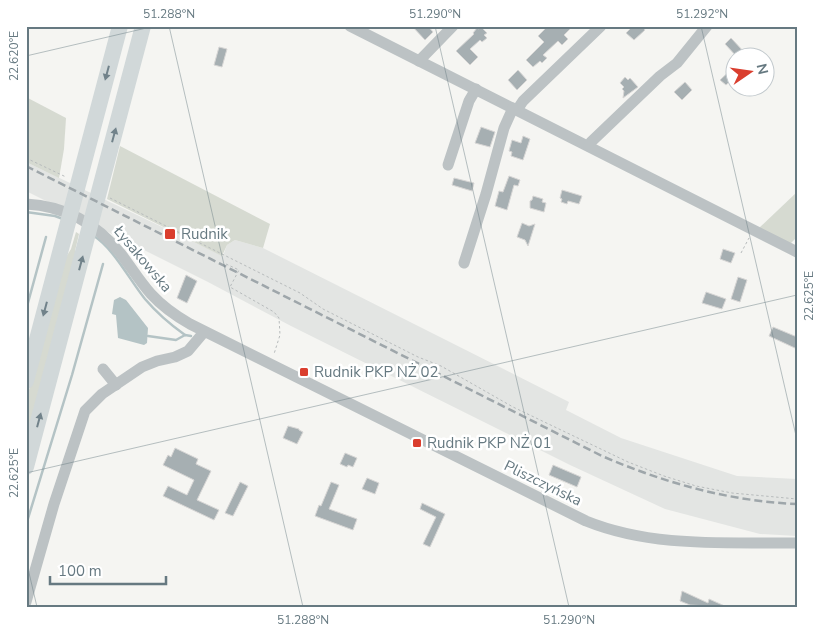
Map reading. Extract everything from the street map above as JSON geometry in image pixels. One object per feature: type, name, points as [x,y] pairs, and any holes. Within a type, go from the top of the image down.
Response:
[{"type":"highway","points":[[26,381],[67,228],[75,175],[120,26]]},
{"type":"highway","points":[[26,467],[144,26]]},
{"type":"street","points":[[350,26],[793,251],[797,239]]},
{"type":"street","points":[[419,61],[453,26]]},
{"type":"street","points":[[464,264],[504,128],[515,109],[601,26]]},
{"type":"street","points":[[589,146],[660,76],[677,63],[707,26]]},
{"type":"street","points":[[448,165],[469,101],[476,89]]},
{"type":"street","name":"Łysakowska","points":[[26,204],[59,210],[79,218],[94,227],[115,247],[158,302],[173,314],[204,332]]},
{"type":"street","points":[[26,602],[54,504],[85,411],[116,385],[149,363],[175,357],[188,351],[204,332]]},
{"type":"street","name":"Pliszczyńska","points":[[204,332],[598,526],[640,537],[666,540],[797,543]]},
{"type":"street","points":[[103,369],[116,385]]},
{"type":"path","points":[[26,158],[75,175]]},
{"type":"path","points":[[110,198],[300,293],[323,309],[441,366],[513,407],[628,462],[696,486],[732,493],[797,499]]},
{"type":"path","points":[[741,253],[754,230]]},
{"type":"path","points":[[226,264],[239,270],[230,286],[274,312],[279,318],[280,335],[270,364]]},
{"type":"shaded area","points":[[26,97],[66,118],[64,149],[59,178],[26,162]]},
{"type":"shaded area","points":[[120,146],[270,224],[263,248],[235,240],[227,245],[222,256],[107,199]]},
{"type":"shaded area","points":[[26,162],[223,256],[227,245],[235,240],[263,248],[569,402],[566,410],[621,438],[737,476],[797,479],[797,536],[760,534],[665,509],[570,465],[26,191]]},
{"type":"shaded area","points":[[797,192],[797,237],[790,244],[759,228]]},
{"type":"shaded area","points":[[76,232],[79,234],[75,251],[75,265],[26,449],[26,401],[63,262],[71,249]]},
{"type":"shaded area","points":[[120,297],[126,300],[148,328],[147,343],[144,345],[118,338],[116,315],[112,314],[114,300]]},
{"type":"building","points":[[412,26],[428,26],[433,32],[425,40]]},
{"type":"building","points":[[548,26],[573,26],[564,35],[568,39],[562,45],[558,41],[543,55],[547,58],[542,63],[540,61],[533,67],[526,60],[544,42],[538,36]]},
{"type":"building","points":[[633,26],[642,26],[645,30],[634,40],[626,33]]},
{"type":"building","points":[[481,27],[487,33],[484,35],[487,38],[482,42],[480,40],[470,49],[478,57],[470,65],[456,51],[474,34],[477,28]]},
{"type":"building","points":[[731,38],[740,48],[729,48],[725,44]]},
{"type":"building","points":[[219,47],[227,49],[222,67],[214,65]]},
{"type":"building","points":[[518,70],[527,80],[517,90],[508,80]]},
{"type":"building","points":[[726,74],[726,85],[720,80]]},
{"type":"building","points":[[625,77],[628,80],[630,78],[638,87],[623,98],[624,91],[622,89],[624,87],[620,83]]},
{"type":"building","points":[[685,82],[692,90],[682,100],[674,92]]},
{"type":"building","points":[[481,127],[495,132],[490,147],[475,143]]},
{"type":"building","points":[[523,136],[530,139],[523,160],[511,156],[512,152],[509,151],[512,140],[521,143]]},
{"type":"building","points":[[509,176],[520,180],[518,186],[514,185],[507,210],[495,206],[499,191],[503,192]]},
{"type":"building","points":[[454,178],[474,183],[472,191],[452,185]]},
{"type":"building","points":[[562,190],[582,196],[579,204],[568,201],[567,204],[561,202]]},
{"type":"building","points":[[533,196],[543,199],[542,202],[546,203],[544,212],[530,208],[530,201]]},
{"type":"building","points":[[522,223],[529,226],[535,224],[528,246],[525,240],[517,237]]},
{"type":"building","points":[[723,249],[735,253],[731,263],[720,259]]},
{"type":"building","points":[[186,275],[197,281],[187,303],[177,298]]},
{"type":"building","points":[[738,277],[747,280],[740,302],[731,299]]},
{"type":"building","points":[[706,292],[726,299],[722,309],[702,303]]},
{"type":"building","points":[[773,327],[797,337],[797,349],[769,336]]},
{"type":"building","points":[[288,426],[303,432],[297,444],[283,438]]},
{"type":"building","points":[[175,448],[198,459],[196,464],[211,471],[197,500],[219,510],[214,520],[163,496],[168,486],[187,495],[194,480],[163,465],[168,455],[171,457]]},
{"type":"building","points":[[345,453],[357,458],[353,467],[340,464]]},
{"type":"building","points":[[553,465],[581,477],[577,487],[549,475]]},
{"type":"building","points":[[367,478],[379,483],[375,494],[362,489]]},
{"type":"building","points":[[240,482],[248,486],[233,516],[225,513]]},
{"type":"building","points":[[331,482],[339,485],[329,509],[357,519],[353,530],[315,516]]},
{"type":"building","points":[[422,503],[445,514],[430,547],[423,544],[436,517],[420,509]]},
{"type":"building","points":[[682,591],[708,603],[709,599],[727,607],[690,605],[680,601]]},
{"type":"waterway","points":[[26,212],[63,219]]},
{"type":"waterway","points":[[94,236],[115,256],[149,304],[185,335]]},
{"type":"waterway","points":[[26,310],[46,237]]},
{"type":"waterway","points":[[26,525],[72,375],[103,264]]},
{"type":"waterway","points":[[148,336],[176,340],[185,335],[191,336]]},
{"type":"railway","points":[[26,166],[602,456],[649,474],[697,489],[746,499],[797,504]]},
{"type":"place","name":"Rudnik","points":[[170,234]]},
{"type":"place","name":"Rudnik PKP NŻ 02","points":[[304,372]]},
{"type":"place","name":"Rudnik PKP NŻ 01","points":[[417,443]]}]
